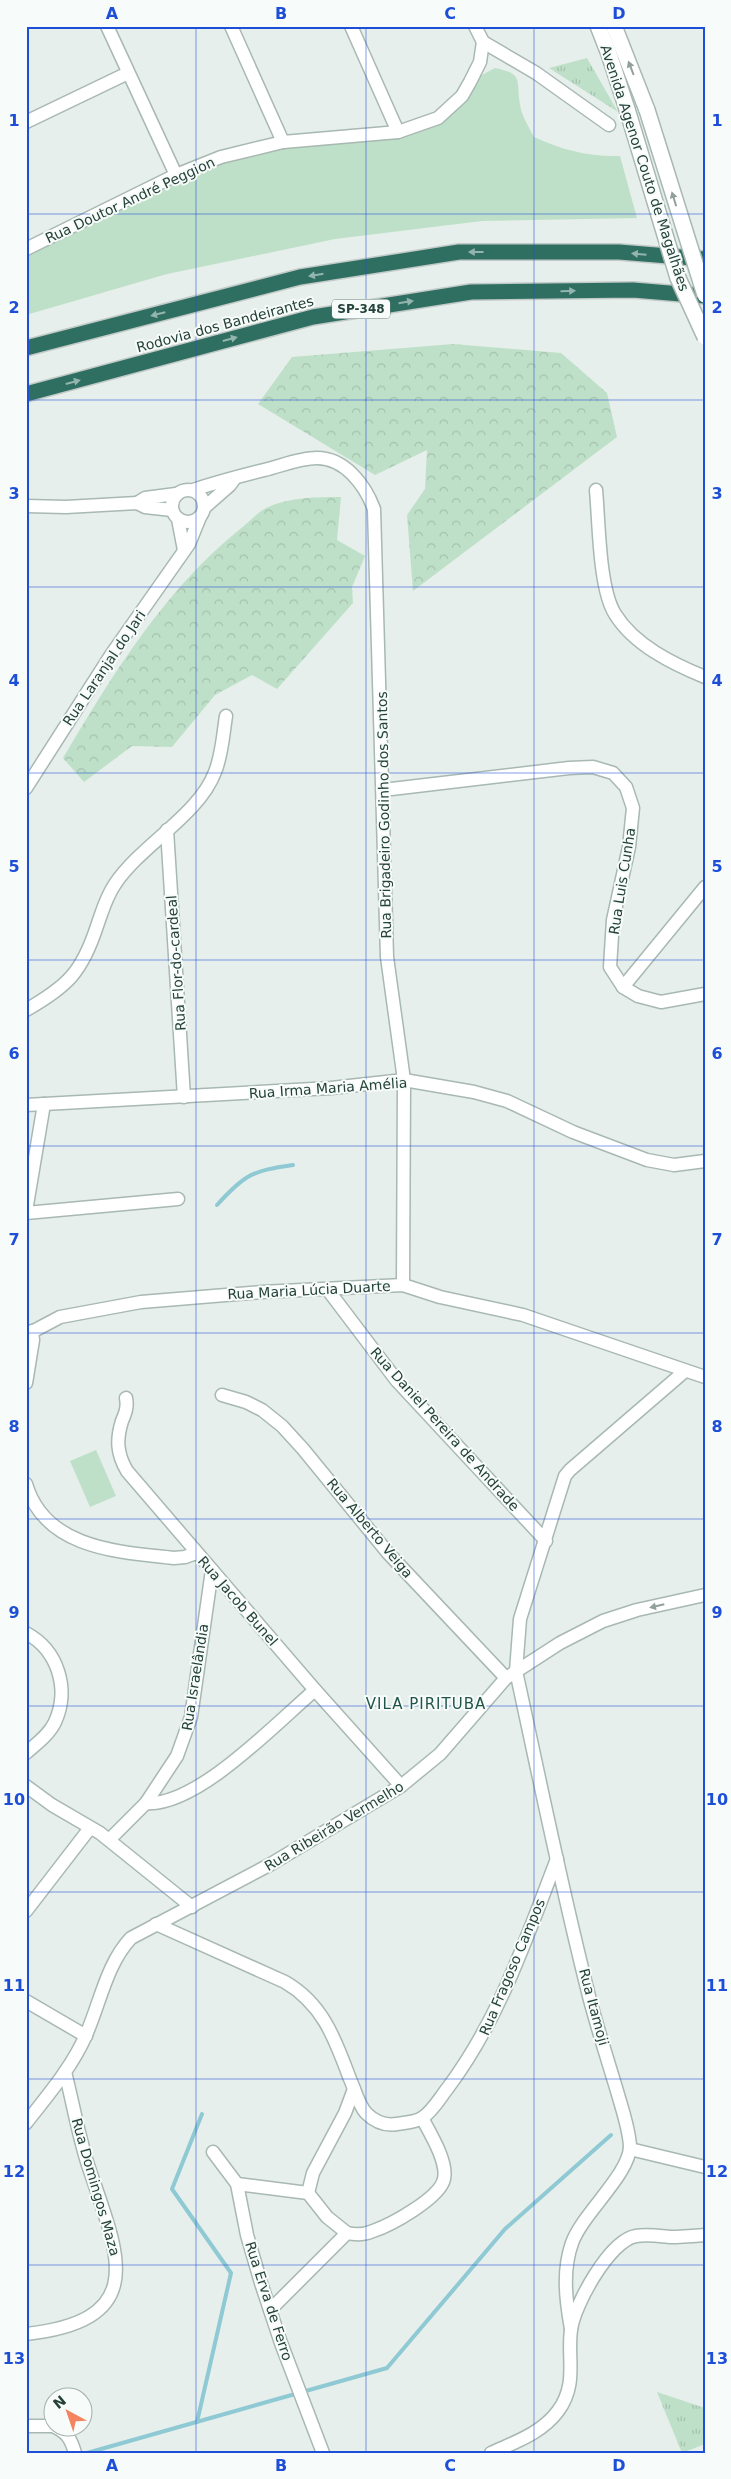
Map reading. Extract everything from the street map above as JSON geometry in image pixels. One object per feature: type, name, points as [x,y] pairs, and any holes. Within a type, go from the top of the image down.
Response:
[{"type":"highway","name":"Rodovia dos Bandeirantes","points":[[26,348],[300,277],[459,252],[619,252],[705,259]]},
{"type":"highway","name":"Rodovia dos Bandeirantes","points":[[26,394],[313,317],[471,292],[633,290],[705,296]]},
{"type":"street","points":[[107,26],[176,175]]},
{"type":"street","points":[[231,26],[283,142]]},
{"type":"street","points":[[351,26],[398,132]]},
{"type":"street","points":[[475,26],[483,42],[536,72],[609,125]]},
{"type":"street","name":"Avenida Agenor Couto de Magalhães","points":[[598,26],[627,109],[678,278],[705,337]]},
{"type":"street","name":"Avenida Agenor Couto de Magalhães","points":[[614,26],[648,110],[705,296]]},
{"type":"street","name":"Rua Doutor André Peggion","points":[[26,249],[176,175],[221,158],[283,142],[398,132],[438,118],[462,96],[480,62],[483,42]]},
{"type":"street","points":[[26,122],[128,73]]},
{"type":"street","name":"Rua Brigadeiro Godinho dos Santos","points":[[194,490],[318,458],[328,460],[346,470],[360,483],[370,500],[376,519],[387,957],[404,1080],[403,1285]]},
{"type":"street","points":[[137,503],[145,507],[175,514],[188,522],[202,512],[235,478]]},
{"type":"street","points":[[26,506],[66,507],[137,503],[145,498],[176,494],[187,489],[194,490],[202,497],[202,512]]},
{"type":"street","points":[[596,490],[605,590],[615,614],[636,637],[657,653],[680,667],[705,677]]},
{"type":"street","points":[[176,494],[171,504],[184,550]]},
{"type":"street","name":"Rua Laranjal do Jari","points":[[26,788],[110,655],[184,550],[202,512]]},
{"type":"street","points":[[26,1010],[66,983],[82,964],[105,902],[114,885],[141,852],[167,830],[200,795],[215,773],[226,716]]},
{"type":"street","name":"Rua Luis Cunha","points":[[383,790],[593,766],[612,773],[626,787],[633,808],[629,847],[613,920],[610,967],[623,987]]},
{"type":"street","name":"Rua Flor-do-cardeal","points":[[167,830],[184,1097]]},
{"type":"street","points":[[705,887],[623,987],[638,996],[661,1002],[705,994]]},
{"type":"street","name":"Rua Irma Maria Amélia","points":[[26,1105],[331,1088],[404,1080],[474,1092],[507,1101],[582,1136],[647,1160],[674,1165],[705,1161]]},
{"type":"street","points":[[44,1104],[26,1212],[178,1199]]},
{"type":"street","name":"Rua Maria Lúcia Duarte","points":[[29,1333],[60,1317],[140,1302],[262,1292],[328,1290],[368,1285],[403,1285],[440,1297],[523,1315],[705,1377]]},
{"type":"street","name":"Rua Daniel Pereira de Andrade","points":[[328,1290],[397,1381],[546,1541]]},
{"type":"street","points":[[26,1382],[33,1340],[29,1333]]},
{"type":"street","points":[[511,1675],[520,1619],[546,1541],[561,1485],[570,1470],[685,1371]]},
{"type":"street","name":"Rua Alberto Veiga","points":[[222,1395],[246,1402],[262,1410],[282,1426],[388,1553],[511,1675]]},
{"type":"street","name":"Rua Jacob Bunel","points":[[126,1398],[127,1408],[118,1437],[119,1457],[127,1471],[315,1690],[401,1786]]},
{"type":"street","points":[[26,1484],[34,1504],[44,1517],[77,1541],[102,1548],[174,1558],[185,1557],[196,1552]]},
{"type":"street","name":"Rua Israelândia","points":[[109,1840],[146,1803],[177,1756],[184,1741],[191,1718],[212,1570]]},
{"type":"street","name":"Rua Ribeirão Vermelho","points":[[26,2123],[66,2072],[86,2036],[121,1948],[131,1938],[156,1924],[192,1908],[353,1817],[401,1786],[440,1754],[511,1675],[560,1643],[603,1622],[637,1610],[705,1595]]},
{"type":"street","points":[[26,1633],[39,1640],[50,1651],[57,1666],[62,1687],[61,1705],[55,1724],[26,1753]]},
{"type":"street","name":"Rua Itamoji","points":[[511,1675],[591,2001],[627,2127],[630,2149]]},
{"type":"street","points":[[146,1803],[157,1804],[170,1801],[217,1774],[315,1690]]},
{"type":"street","points":[[26,1786],[109,1840],[192,1908]]},
{"type":"street","points":[[26,1910],[90,1828]]},
{"type":"street","name":"Rua Fragoso Campos","points":[[422,2118],[469,2060],[490,2024],[557,1859]]},
{"type":"street","points":[[156,1924],[285,1982],[302,1992],[321,2012],[361,2107],[378,2122],[392,2125],[422,2118],[431,2133],[442,2164],[444,2180],[441,2186],[414,2209],[396,2221],[374,2231],[358,2235],[347,2233],[327,2217],[308,2193],[237,2184]]},
{"type":"street","points":[[26,2001],[86,2036]]},
{"type":"street","name":"Rua Domingos Maza","points":[[26,2334],[67,2327],[89,2317],[102,2307],[109,2297],[118,2272],[116,2252],[80,2141],[66,2072]]},
{"type":"street","points":[[308,2193],[313,2173],[342,2119],[354,2089]]},
{"type":"street","points":[[491,2453],[529,2436],[546,2424],[558,2411],[564,2399],[572,2371],[571,2329],[566,2298],[566,2272],[572,2243],[583,2221],[618,2175],[630,2149],[705,2167]]},
{"type":"street","name":"Rua Erva de Ferro","points":[[213,2152],[237,2184],[247,2235],[270,2310],[323,2453]]},
{"type":"street","points":[[270,2310],[347,2233]]},
{"type":"street","points":[[571,2329],[589,2284],[606,2259],[622,2243],[637,2236],[705,2235]]},
{"type":"street","points":[[26,2426],[42,2426]]},
{"type":"street","points":[[69,2436],[75,2453]]},
{"type":"green space","points":[[587,58],[618,112],[549,68]]},
{"type":"green space","points":[[495,68],[511,73],[517,79],[522,112],[534,137],[576,152],[620,156],[637,218],[482,221],[335,239],[167,274],[26,315],[26,253],[222,163],[284,147],[398,137],[422,131],[441,123],[454,112],[466,99],[480,76]]},
{"type":"green space","points":[[453,344],[561,353],[607,393],[617,437],[413,591],[407,515],[425,489],[427,450],[375,475],[258,404],[292,357]]},
{"type":"green space","points":[[341,497],[337,540],[365,556],[352,587],[353,603],[277,689],[252,675],[215,695],[172,747],[132,746],[84,782],[63,758],[120,666],[163,607],[187,579],[212,553],[266,508],[293,500]]},
{"type":"green space","points":[[96,1450],[116,1496],[90,1507],[70,1461]]},
{"type":"green space","points":[[657,2392],[705,2408],[705,2444],[682,2453]]},
{"type":"waterway","points":[[217,1205],[235,1187],[250,1176],[268,1169],[293,1165]]},
{"type":"waterway","points":[[197,2422],[231,2273],[172,2189],[202,2114]]},
{"type":"waterway","points":[[87,2453],[387,2368],[505,2229],[611,2135]]},
{"type":"district","name":"VILA PIRITUBA","points":[[426,1704]]}]
